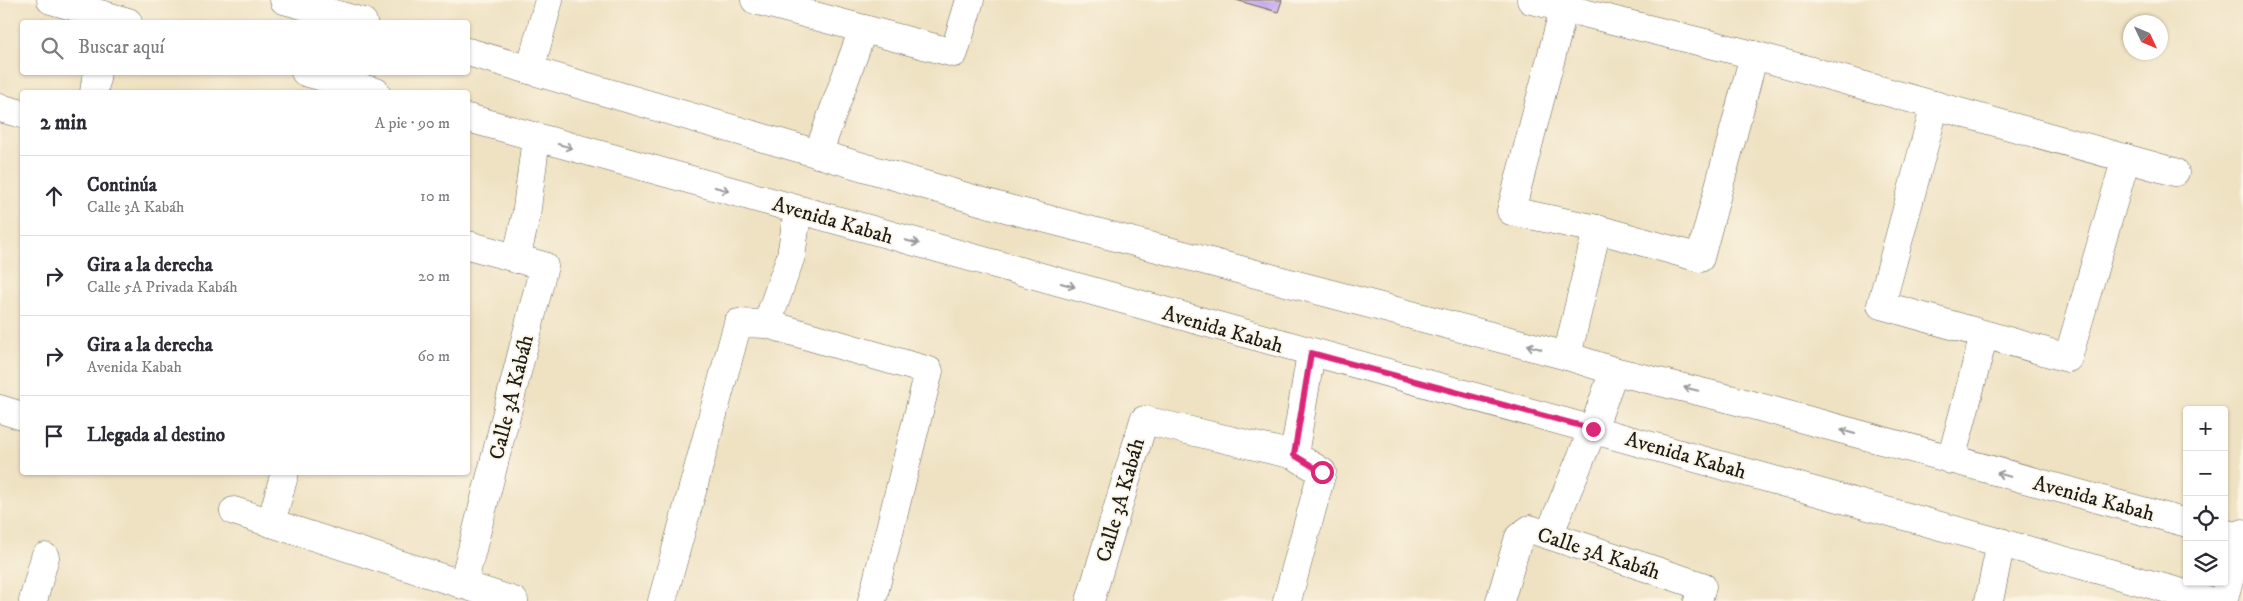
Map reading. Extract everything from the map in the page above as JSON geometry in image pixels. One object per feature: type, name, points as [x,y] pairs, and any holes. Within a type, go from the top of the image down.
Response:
[{"type":"street","points":[[51,0],[114,15]]},
{"type":"street","points":[[284,0],[356,20]]},
{"type":"street","points":[[530,70],[549,0]]},
{"type":"street","points":[[755,0],[954,54],[970,0]]},
{"type":"street","points":[[1531,0],[1754,55],[2175,172]]},
{"type":"street","points":[[1564,8],[1510,211],[1597,229],[1700,258],[1754,55]]},
{"type":"street","points":[[818,154],[863,29]]},
{"type":"street","name":"Avenida Kabah","points":[[470,53],[994,205],[1567,356],[1614,371],[1726,398],[2183,522]]},
{"type":"street","points":[[94,90],[97,75]]},
{"type":"street","points":[[316,75],[369,90]]},
{"type":"street","points":[[1935,105],[1881,305],[2068,358],[2126,158]]},
{"type":"street","points":[[0,108],[20,113]]},
{"type":"street","name":"Avenida Kabah","points":[[470,119],[2211,601]]},
{"type":"street","points":[[516,259],[526,216],[536,138]]},
{"type":"street","points":[[767,324],[791,256],[798,210]]},
{"type":"street","points":[[1567,356],[1597,229]]},
{"type":"street","name":"Calle 3A Kabáh","points":[[463,585],[544,266],[470,246]]},
{"type":"street","points":[[662,601],[738,323],[767,324],[929,371],[872,601]]},
{"type":"street","points":[[1951,460],[1984,334]]},
{"type":"street","points":[[1294,455],[1311,353]]},
{"type":"street","points":[[1549,535],[1593,429],[1614,371]]},
{"type":"street","points":[[0,409],[20,415]]},
{"type":"street","name":"Calle 3A Kabáh","points":[[1090,601],[1144,420],[1294,455],[1322,472],[1287,601]]},
{"type":"street","points":[[271,523],[284,475]]},
{"type":"street","points":[[234,511],[514,601]]},
{"type":"street","name":"Calle 3A Kabáh","points":[[1500,601],[1518,537],[1530,529],[1702,586],[1698,601]]},
{"type":"street","points":[[2223,601],[2238,535]]},
{"type":"street","points":[[1988,601],[2001,542]]},
{"type":"street","points":[[33,601],[45,557]]},
{"type":"building","points":[[1236,0],[1282,0],[1278,12]]},
{"type":"route","points":[[1322,472],[1294,455],[1311,353],[1593,429]]}]
